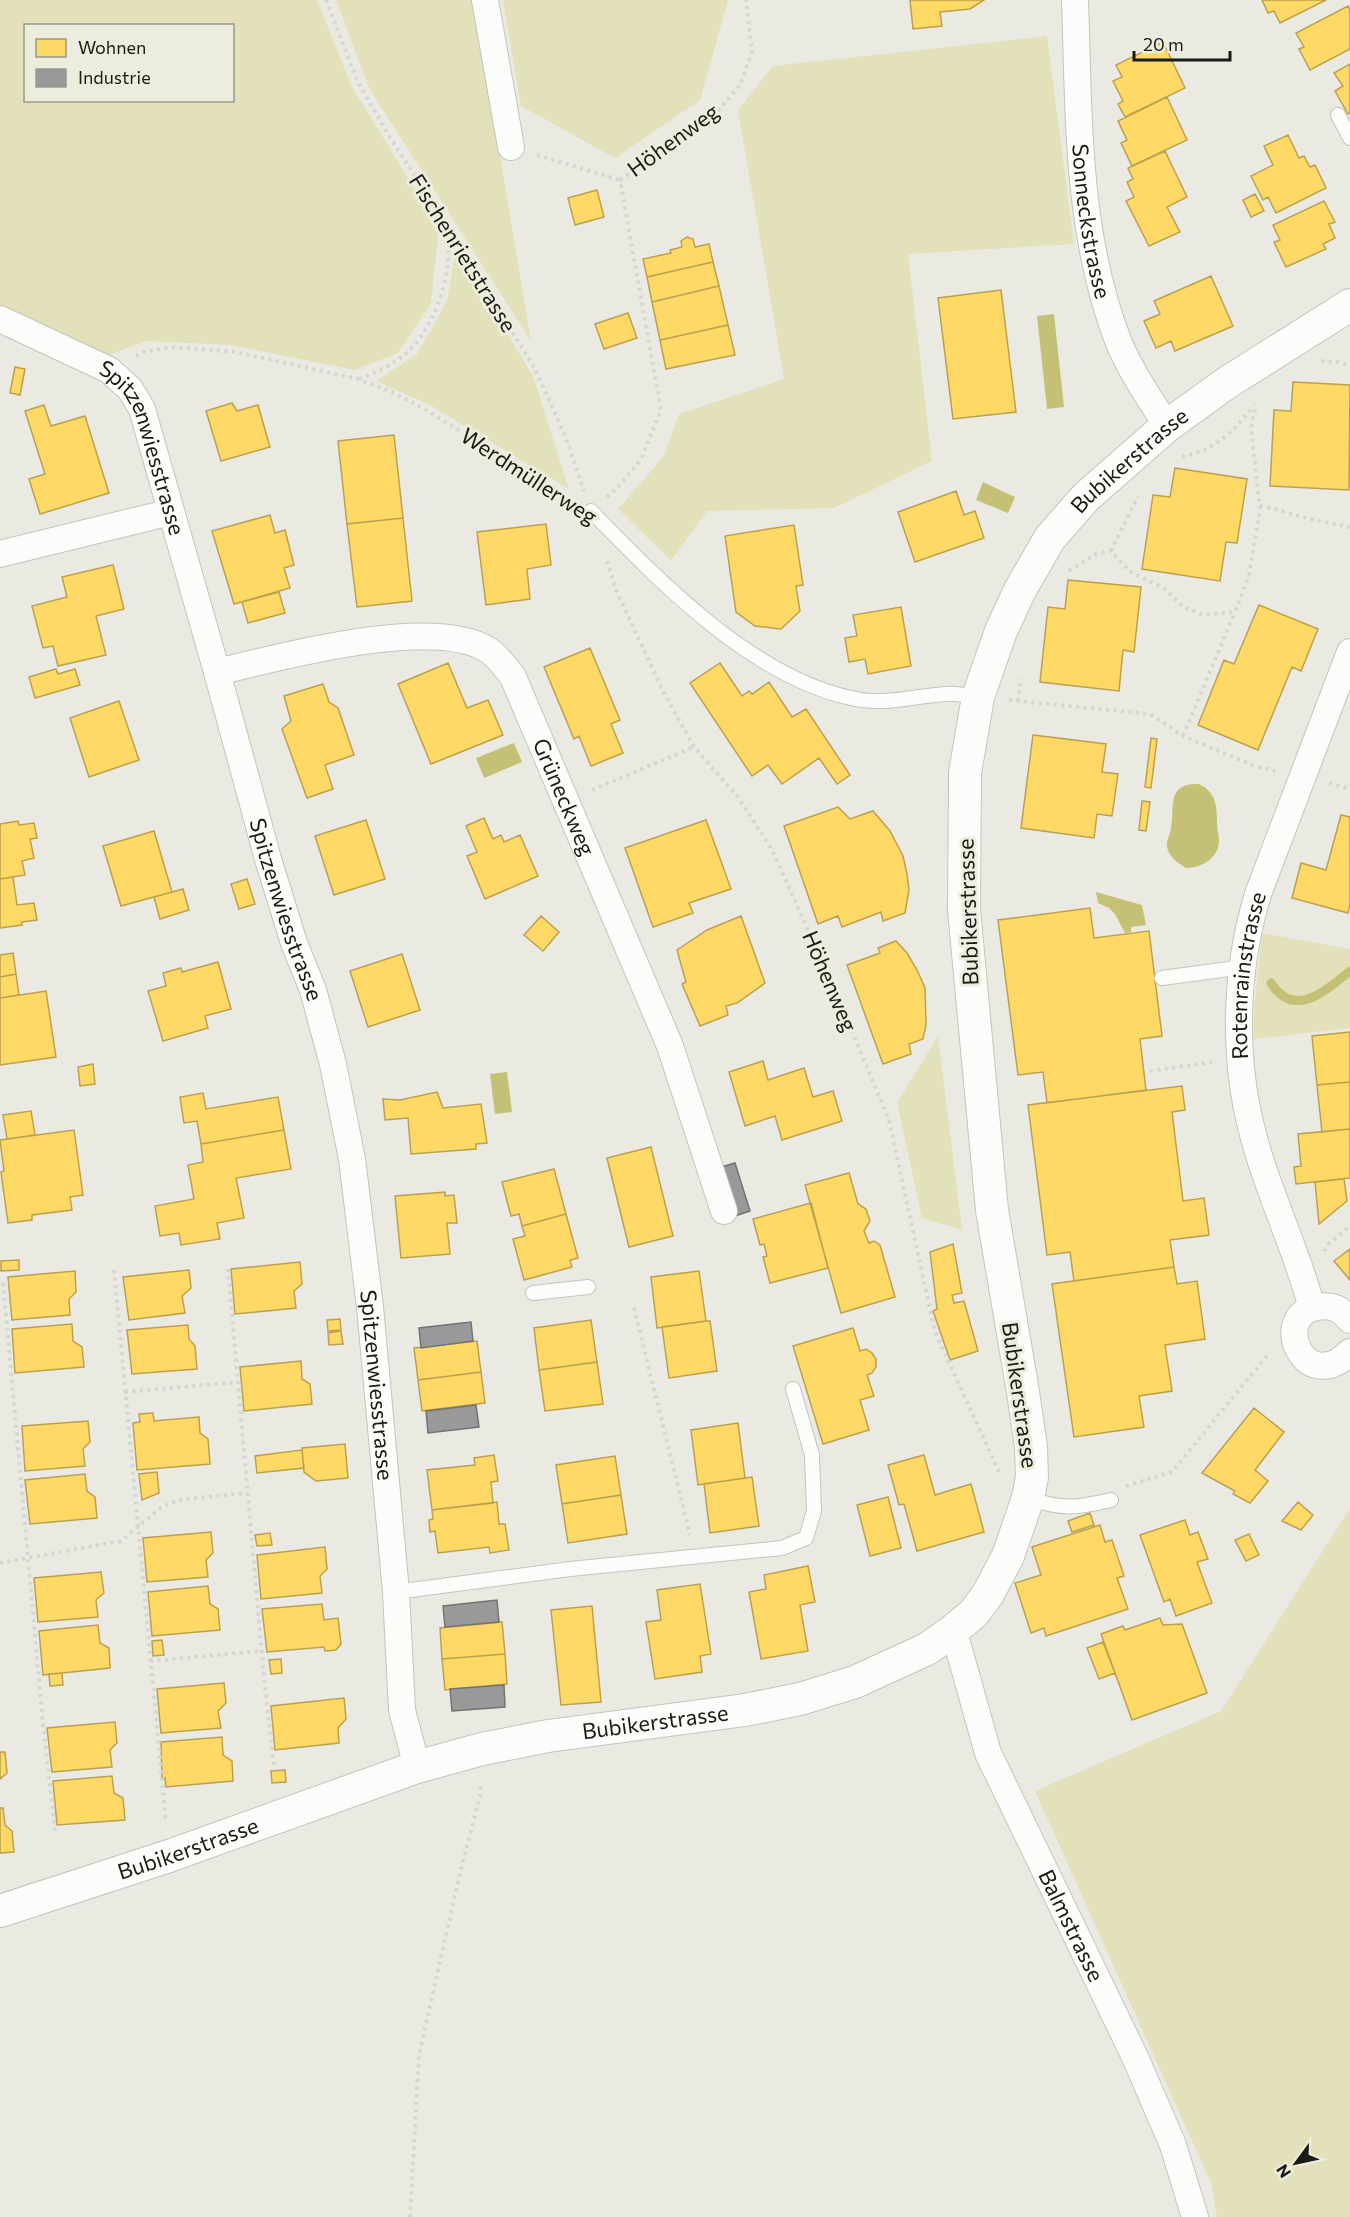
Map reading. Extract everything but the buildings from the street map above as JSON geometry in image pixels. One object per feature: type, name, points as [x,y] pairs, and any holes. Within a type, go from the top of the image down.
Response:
[{"type":"street","points":[[486,0],[511,147]]},
{"type":"street","name":"Sonneckstrasse","points":[[1075,0],[1081,156],[1088,224],[1098,279],[1119,343],[1134,375],[1167,426]]},
{"type":"street","name":"Bubikerstrasse","points":[[0,1911],[169,1856],[417,1767],[482,1749],[548,1736],[745,1710],[800,1699],[855,1682],[927,1649],[951,1633],[974,1613],[988,1594],[1008,1556],[1017,1488],[1032,1477],[1031,1447],[992,1210],[964,910],[965,773],[978,697],[1001,631],[1020,590],[1050,538],[1086,497],[1167,426],[1225,384],[1350,305]]},
{"type":"street","name":"Spitzenwiesstrasse","points":[[0,319],[109,370],[130,389],[141,409],[218,672],[268,859],[293,939],[316,999],[333,1064],[352,1159],[369,1307],[396,1592],[402,1710],[417,1767]]},
{"type":"street","points":[[0,554],[171,512]]},
{"type":"street","name":"Grüneckweg","points":[[218,672],[293,654],[387,638],[426,636],[462,639],[489,650],[513,677],[670,1046],[724,1211]]},
{"type":"street","name":"Rotenrainstrasse","points":[[1312,1308],[1258,1153],[1245,1101],[1239,1000],[1248,930],[1255,903],[1350,652]]},
{"type":"street","points":[[1349,1356],[1338,1363],[1323,1366],[1308,1362],[1298,1351],[1294,1336],[1296,1324],[1303,1314],[1312,1308],[1328,1305],[1342,1311],[1350,1320]]},
{"type":"street","name":"Balmstrasse","points":[[951,1633],[958,1647],[988,1753],[1135,2057],[1173,2145],[1195,2217]]},
{"type":"lane","points":[[1338,115],[1350,138]]},
{"type":"lane","name":"Werdmüllerweg","points":[[591,511],[658,580],[756,657],[804,684],[851,698],[884,702],[948,694],[978,697]]},
{"type":"lane","points":[[1162,978],[1244,967]]},
{"type":"lane","points":[[533,1293],[588,1287]]},
{"type":"lane","points":[[396,1592],[570,1569],[782,1548],[806,1538],[814,1511],[812,1455],[793,1389]]},
{"type":"lane","points":[[1017,1488],[1050,1506],[1080,1507],[1111,1500]]},
{"type":"path","name":"Fischenrietstrasse","points":[[326,0],[357,80],[389,136],[535,369],[566,438],[591,511]]},
{"type":"path","name":"Höhenweg","points":[[620,180],[712,118],[740,85],[752,52],[746,0]]},
{"type":"path","points":[[511,147],[620,180],[661,410],[641,459],[618,487],[591,511]]},
{"type":"path","points":[[358,379],[382,370],[405,355],[427,326],[443,289],[448,260],[446,224]]},
{"type":"path","name":"Werdmüllerweg","points":[[143,352],[171,347],[236,352],[358,379],[392,392],[423,408],[591,511]]},
{"type":"path","points":[[1312,364],[1321,361],[1339,362],[1350,366]]},
{"type":"path","points":[[1175,459],[1196,454],[1221,442],[1263,396]]},
{"type":"path","points":[[1183,736],[1249,575],[1260,505],[1251,428],[1256,403]]},
{"type":"path","points":[[1111,551],[1141,491]]},
{"type":"path","points":[[1260,505],[1350,528]]},
{"type":"path","name":"Höhenweg","points":[[591,511],[616,590],[662,689],[694,747],[738,797],[772,850],[836,994],[889,1120],[935,1332],[998,1470],[1017,1488]]},
{"type":"path","points":[[1111,551],[1129,572],[1166,589],[1184,607],[1204,615],[1235,612]]},
{"type":"path","points":[[1068,572],[1096,554],[1111,551]]},
{"type":"path","points":[[1018,701],[1023,667]]},
{"type":"path","points":[[978,697],[1150,714],[1183,736],[1255,766],[1302,776]]},
{"type":"path","points":[[566,801],[694,747]]},
{"type":"path","points":[[1150,1071],[1214,1062],[1212,1052]]},
{"type":"path","points":[[114,1269],[166,1825]]},
{"type":"path","points":[[228,1269],[261,1651],[274,1766]]},
{"type":"path","points":[[3,1282],[43,1724],[56,1831]]},
{"type":"path","points":[[634,1308],[696,1556]]},
{"type":"path","points":[[1111,1500],[1123,1486],[1172,1472],[1268,1354],[1280,1341],[1294,1336]]},
{"type":"path","points":[[125,1392],[237,1382]]},
{"type":"path","points":[[0,1563],[121,1541],[159,1509],[177,1500],[247,1493]]},
{"type":"path","points":[[150,1661],[261,1651]]},
{"type":"path","points":[[410,2217],[419,2055],[460,1873],[480,1796],[482,1749]]},
{"type":"green space","points":[[0,0],[317,0],[352,87],[439,228],[431,303],[398,353],[355,370],[231,345],[145,341],[109,355],[51,334],[0,306]]},
{"type":"green space","points":[[336,0],[474,0],[531,341],[369,88]]},
{"type":"green space","points":[[503,0],[728,0],[700,100],[615,158],[521,106]]},
{"type":"green space","points":[[1047,36],[1074,244],[908,254],[932,461],[834,508],[707,511],[671,561],[618,509],[664,456],[679,414],[784,379],[738,110],[773,66]]},
{"type":"green space","points":[[456,250],[533,376],[569,489],[430,405],[376,381],[417,354],[447,301]]},
{"type":"green space","points":[[1262,933],[1350,949],[1350,1028],[1254,1039],[1254,1010]]},
{"type":"green space","points":[[938,1036],[962,1230],[922,1218],[897,1103]]},
{"type":"green space","points":[[1350,1508],[1350,2217],[1217,2217],[1211,2183],[1035,1791],[1221,1711]]},
{"type":"shaded area","points":[[1054,314],[1064,407],[1047,409],[1037,316]]},
{"type":"shaded area","points":[[983,482],[1015,497],[1008,513],[976,500]]},
{"type":"shaded area","points":[[514,743],[522,762],[484,778],[476,758]]},
{"type":"shaded area","points":[[1199,784],[1213,796],[1215,801],[1219,845],[1217,851],[1204,864],[1186,868],[1172,857],[1168,851],[1167,842],[1171,828],[1174,797],[1181,787]]},
{"type":"shaded area","points":[[1096,892],[1142,905],[1146,925],[1131,927],[1131,932],[1125,933],[1115,914],[1098,903]]},
{"type":"shaded area","points":[[507,1072],[512,1112],[495,1114],[490,1074]]},
{"type":"waterway","points":[[1271,983],[1280,994],[1290,999],[1300,1000],[1321,993],[1350,971]]}]
